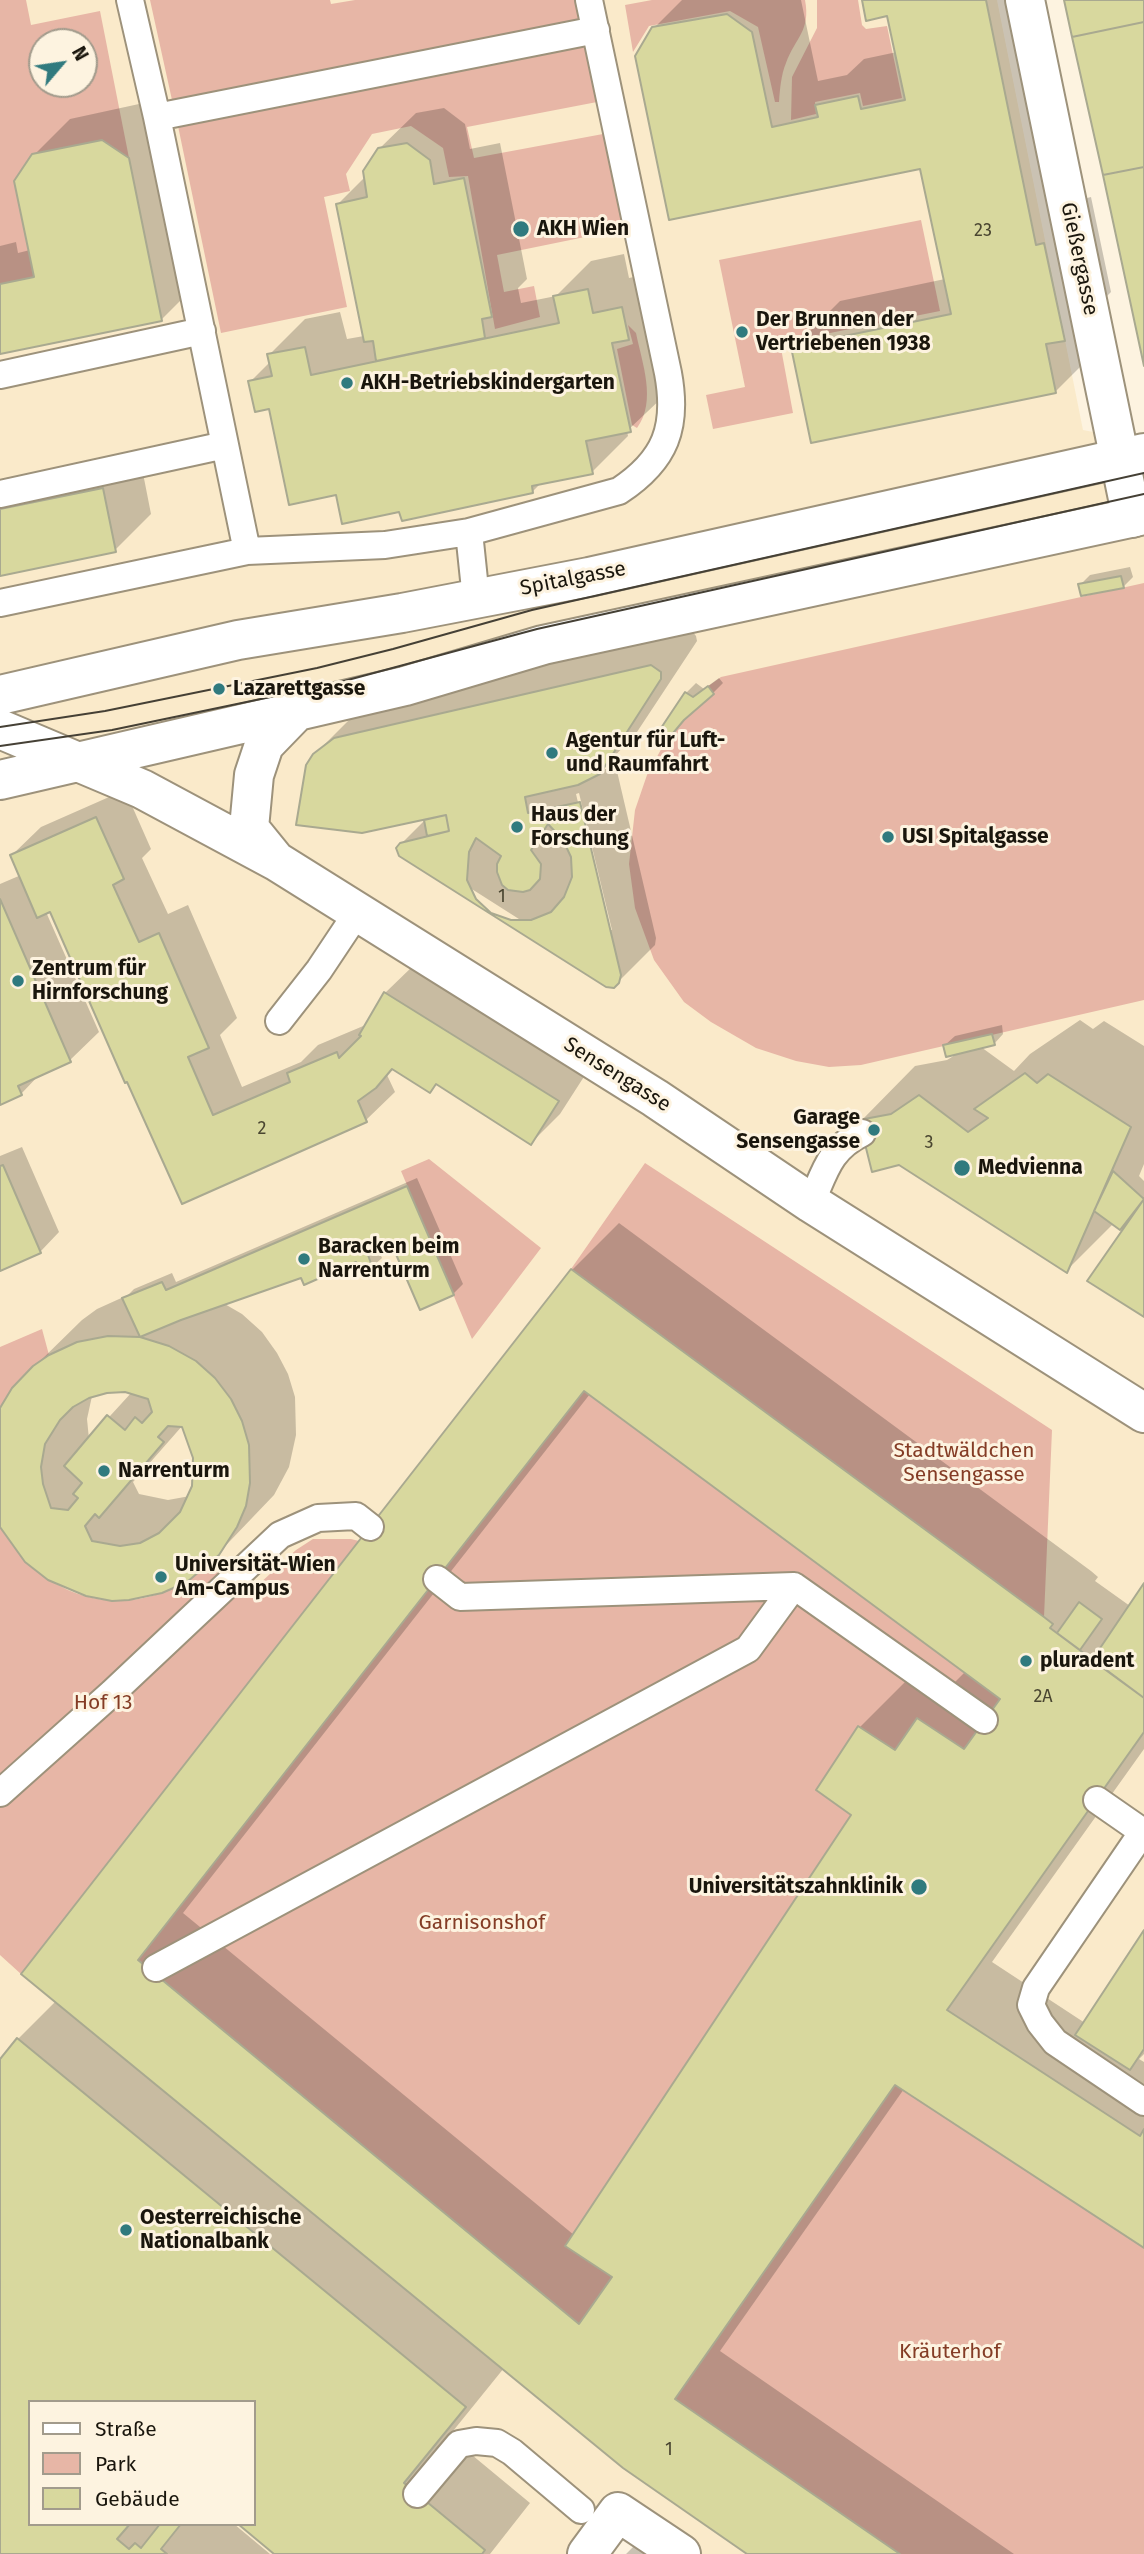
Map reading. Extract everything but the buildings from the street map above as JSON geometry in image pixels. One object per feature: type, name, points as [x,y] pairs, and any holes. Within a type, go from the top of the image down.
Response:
[{"type":"main road","name":"Gießergasse","points":[[1025,0],[1132,456],[1138,516]]},
{"type":"main road","name":"Spitalgasse","points":[[0,695],[238,640],[589,577],[1132,456]]},
{"type":"main road","points":[[0,780],[405,686],[543,645],[1138,516]]},
{"type":"main road","points":[[276,861],[249,828],[254,775],[264,746],[296,712]]},
{"type":"main road","points":[[0,729],[76,762]]},
{"type":"main road","name":"Sensengasse","points":[[76,762],[142,789],[276,861],[655,1098],[811,1203],[1144,1413]]},
{"type":"main road","points":[[587,2554],[618,2512],[681,2554]]},
{"type":"lane","points":[[130,0],[157,117],[247,551]]},
{"type":"lane","points":[[0,603],[247,551],[385,545],[469,532],[619,491],[632,483],[659,456],[667,438],[673,399],[589,0]]},
{"type":"lane","points":[[157,117],[596,30]]},
{"type":"lane","points":[[0,375],[202,331]]},
{"type":"lane","points":[[0,494],[225,445]]},
{"type":"lane","points":[[469,532],[476,598]]},
{"type":"lane","points":[[279,1021],[319,970],[357,913]]},
{"type":"lane","points":[[811,1203],[835,1152],[846,1141],[862,1133]]},
{"type":"lane","points":[[0,1793],[112,1693],[280,1535],[318,1518],[363,1521]]},
{"type":"lane","points":[[437,1579],[460,1597],[794,1586],[984,1720]]},
{"type":"lane","points":[[156,1968],[748,1649],[794,1586]]},
{"type":"lane","points":[[1097,1800],[1143,1831],[1035,1988],[1031,2005],[1040,2023],[1055,2042],[1144,2102]]},
{"type":"lane","points":[[417,2494],[459,2445],[476,2441],[497,2443],[512,2452],[581,2510]]},
{"type":"shaded area","points":[[0,0],[997,0],[1083,430],[1144,442],[1144,2554],[681,2554],[619,2513],[587,2554],[0,2554]]},
{"type":"green space","points":[[0,0],[26,0],[31,25],[100,11],[129,158],[102,140],[32,154],[14,181],[34,277],[0,284]]},
{"type":"green space","points":[[150,0],[330,0],[331,4],[355,0],[576,0],[581,24],[172,100]]},
{"type":"green space","points":[[652,0],[805,0],[804,27],[784,68],[779,102],[775,102],[758,27],[730,11],[649,26],[633,52],[625,5]]},
{"type":"green space","points":[[817,0],[858,0],[862,25],[866,29],[887,26],[902,98],[863,106],[860,93],[815,102],[816,114],[791,120],[792,77],[817,28]]},
{"type":"green space","points":[[586,44],[597,102],[467,127],[474,158],[603,134],[624,229],[497,255],[504,292],[534,286],[540,317],[495,329],[468,176],[449,177],[443,148],[411,126],[372,134],[346,174],[350,191],[324,197],[347,307],[221,333],[178,126]]},
{"type":"green space","points":[[921,220],[940,311],[780,343],[793,413],[713,429],[706,395],[745,387],[719,260]]},
{"type":"green space","points":[[628,325],[636,333],[646,382],[646,406],[637,428],[632,425],[617,349],[633,344]]},
{"type":"green space","name":"USI Spitalgasse","points":[[1144,583],[1144,1000],[861,1065],[829,1067],[796,1061],[756,1048],[711,1022],[684,1002],[654,960],[635,908],[629,864],[635,810],[647,775],[664,744],[655,737],[685,692],[693,697],[721,677]]},
{"type":"green space","points":[[429,1159],[541,1248],[472,1339],[401,1171]]},
{"type":"green space","name":"Stadtwäldchen Sensengasse","points":[[645,1163],[1052,1430],[1044,1617],[571,1269]]},
{"type":"green space","points":[[42,1329],[49,1355],[12,1388],[0,1408],[0,1347]]},
{"type":"green space","name":"Garnisonshof","points":[[584,1391],[1000,1699],[964,1749],[917,1718],[895,1750],[858,1726],[851,1815],[612,2277],[579,2324],[138,1960]]},
{"type":"green space","name":"Hof 13","points":[[0,1527],[20,1554],[42,1575],[68,1590],[95,1598],[124,1601],[153,1596],[181,1584],[209,1565],[245,1597],[296,1550],[313,1539],[359,1541],[21,1974],[0,1955]]},
{"type":"green space","name":"Kräuterhof","points":[[895,2085],[1144,2248],[1144,2554],[900,2554],[675,2399]]},
{"type":"tram line","points":[[0,727],[105,711],[317,668],[532,610],[1144,473]]},
{"type":"tram line","points":[[0,746],[112,730],[333,684],[537,629],[1144,494]]},
{"type":"place","name":"AKH Wien","points":[[521,229]]},
{"type":"place","name":"Der Brunnen der Vertriebenen 1938","points":[[742,332]]},
{"type":"place","name":"AKH-Betriebskindergarten","points":[[347,383]]},
{"type":"place","name":"Lazarettgasse","points":[[219,689]]},
{"type":"place","name":"Agentur für Luft- und Raumfahrt","points":[[552,753]]},
{"type":"place","name":"Haus der Forschung","points":[[517,827]]},
{"type":"place","name":"USI Spitalgasse","points":[[888,837]]},
{"type":"place","name":"Zentrum für Hirnforschung","points":[[18,981]]},
{"type":"place","name":"Garage Sensengasse","points":[[874,1130]]},
{"type":"place","name":"Medvienna","points":[[962,1168]]},
{"type":"place","name":"Baracken beim Narrenturm","points":[[304,1259]]},
{"type":"place","name":"Narrenturm","points":[[104,1471]]},
{"type":"place","name":"Universität-Wien Am-Campus","points":[[161,1577]]},
{"type":"place","name":"pluradent","points":[[1026,1661]]},
{"type":"place","name":"Universitätszahnklinik","points":[[919,1887]]},
{"type":"place","name":"Oesterreichische Nationalbank","points":[[126,2230]]}]
